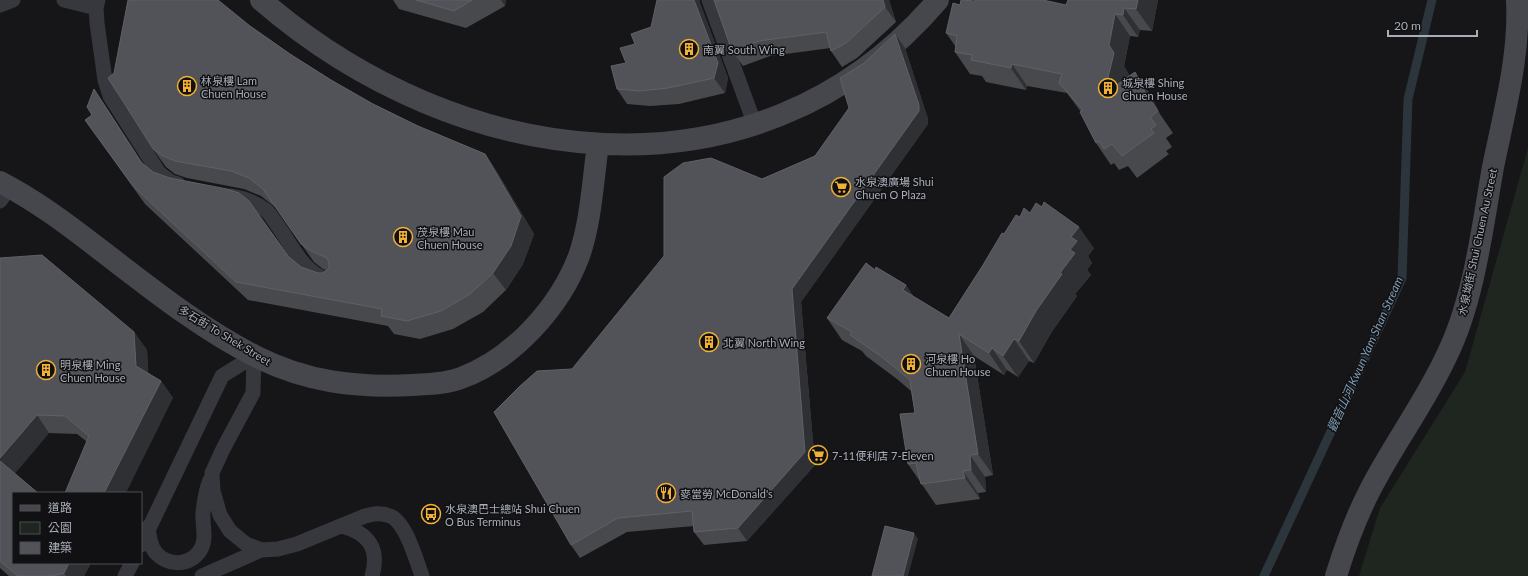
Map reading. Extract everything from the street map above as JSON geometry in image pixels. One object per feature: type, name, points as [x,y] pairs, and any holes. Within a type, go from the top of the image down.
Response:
[{"type":"street","points":[[261,0],[304,34],[340,59],[404,94],[436,108],[482,123],[530,136],[598,144],[636,144],[678,141],[713,135],[755,125],[810,102],[854,76],[880,57],[907,33],[938,0]]},
{"type":"street","name":"水泉坳街 Shui Chuen Au Street","points":[[1336,576],[1349,538],[1370,490],[1434,382],[1456,334],[1472,277],[1508,90],[1516,33],[1517,0]]},
{"type":"street","name":"多石街 To Shek Street","points":[[3,190],[71,228],[158,294],[208,328],[254,356],[301,376],[330,382],[359,386],[427,384],[459,379],[478,371],[491,363],[517,344],[535,327],[561,292],[579,255],[590,208],[598,144]]},
{"type":"lane","points":[[0,5],[13,0]]},
{"type":"lane","points":[[64,0],[97,4],[105,80],[110,96],[159,173],[171,182],[192,189]]},
{"type":"lane","points":[[709,0],[755,125]]},
{"type":"lane","points":[[213,193],[242,198],[256,203],[268,212],[307,268],[319,277],[333,282]]},
{"type":"lane","points":[[148,527],[150,541],[155,552],[165,560],[177,563],[190,560],[199,552],[204,540],[203,515],[206,488],[223,449],[253,393],[254,356]]},
{"type":"lane","points":[[142,542],[148,527],[222,376],[254,356]]},
{"type":"lane","points":[[212,473],[213,491],[220,515],[230,531],[246,544],[261,550]]},
{"type":"lane","points":[[202,576],[261,550],[278,549],[297,544],[365,516],[376,513],[390,516],[401,525],[422,576]]},
{"type":"lane","points":[[342,526],[355,530],[367,539],[374,552],[375,566],[372,576]]},
{"type":"lane","points":[[409,542],[412,576]]},
{"type":"lane","points":[[125,576],[131,564]]},
{"type":"green space","points":[[1528,148],[1528,576],[1359,576],[1380,508],[1465,372]]},
{"type":"building","points":[[128,0],[218,0],[250,26],[331,80],[373,104],[418,126],[485,154],[521,216],[511,246],[493,273],[470,294],[441,311],[407,321],[381,316],[382,309],[236,282],[133,186],[85,120],[92,115],[87,107],[94,89],[141,162],[153,172],[170,178],[227,189],[239,193],[249,201],[289,257],[301,267],[318,273],[323,273],[329,268],[329,263],[327,258],[311,251],[301,244],[263,189],[249,178],[231,171],[175,161],[163,156],[153,149],[108,78],[114,73]]},
{"type":"building","points":[[416,0],[472,0],[454,11]]},
{"type":"building","points":[[657,0],[694,0],[718,63],[714,78],[668,88],[639,91],[617,89],[611,66],[626,63],[620,48],[635,44],[631,34],[651,27]]},
{"type":"building","points":[[714,0],[883,0],[885,7],[846,43],[831,51],[826,32],[759,41],[732,51]]},
{"type":"building","name":"城泉樓 Shing Chuen House","points":[[961,0],[1043,0],[1066,5],[1068,0],[1138,0],[1136,9],[1124,8],[1123,15],[1115,14],[1109,45],[1114,53],[1104,94],[1135,72],[1145,92],[1158,111],[1150,117],[1156,125],[1151,129],[1154,133],[1122,156],[1112,144],[1104,149],[1099,141],[1096,143],[1080,112],[1083,110],[1059,83],[1062,74],[1012,64],[1011,68],[971,60],[972,55],[955,52],[957,36],[946,33],[953,3],[960,5]]},
{"type":"building","name":"北翼 North Wing","points":[[895,34],[919,105],[919,111],[792,289],[805,452],[738,528],[694,532],[692,511],[618,518],[571,545],[494,412],[537,371],[572,369],[664,256],[664,177],[683,163],[711,158],[762,179],[815,156],[849,108],[840,78],[863,64]]},
{"type":"building","points":[[1044,202],[1079,227],[1071,237],[1077,241],[1070,250],[1075,253],[1060,273],[1062,274],[1036,311],[1019,341],[1014,339],[1003,356],[992,348],[989,353],[959,334],[978,454],[970,455],[971,470],[963,471],[965,478],[921,484],[916,463],[908,464],[900,414],[915,413],[910,380],[882,357],[850,335],[852,332],[827,318],[866,263],[875,270],[876,267],[906,285],[903,290],[949,318],[1002,233],[1004,234],[1016,215],[1020,217],[1024,208],[1030,213],[1036,203],[1042,207]]},
{"type":"building","points":[[42,255],[134,332],[136,366],[161,381],[105,492],[65,492],[89,436],[65,416],[37,415],[0,458],[0,258]]},
{"type":"building","points":[[0,461],[37,492],[12,492],[12,564],[68,564],[64,573],[53,576],[18,576],[0,561]]},
{"type":"building","points":[[885,526],[914,533],[903,576],[872,576]]},
{"type":"waterway","name":"觀音山河 Kwun Yam Shan Stream","points":[[1264,576],[1402,278],[1408,99],[1432,0]]},
{"type":"place","name":"南翼 South Wing","points":[[689,49]]},
{"type":"place","name":"林泉樓 Lam Chuen House","points":[[187,86]]},
{"type":"place","name":"城泉樓 Shing Chuen House","points":[[1108,88]]},
{"type":"place","name":"水泉澳廣場 Shui Chuen O Plaza","points":[[841,187]]},
{"type":"place","name":"茂泉樓 Mau Chuen House","points":[[403,237]]},
{"type":"place","name":"北翼 North Wing","points":[[709,342]]},
{"type":"place","name":"河泉樓 Ho Chuen House","points":[[911,364]]},
{"type":"place","name":"明泉樓 Ming Chuen House","points":[[46,370]]},
{"type":"place","name":"7-11便利店 7-Eleven","points":[[818,455]]},
{"type":"place","name":"麥當勞 McDonald's","points":[[666,493]]},
{"type":"place","name":"水泉澳巴士總站 Shui Chuen O Bus Terminus","points":[[431,514]]}]
